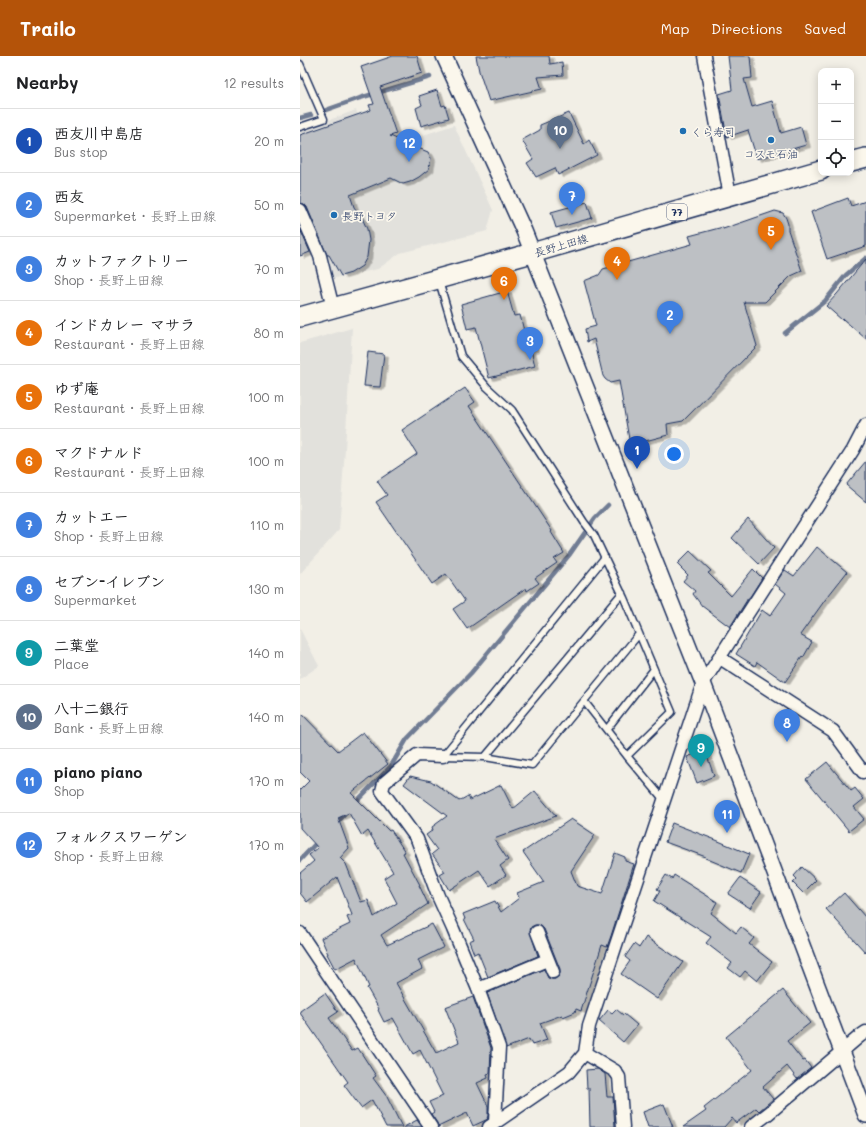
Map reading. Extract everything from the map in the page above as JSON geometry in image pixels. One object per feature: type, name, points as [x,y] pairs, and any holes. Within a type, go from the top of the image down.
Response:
[{"type":"main road","points":[[854,161],[866,158]]},
{"type":"main road","name":"長野上田線","points":[[300,317],[532,253],[818,171]]},
{"type":"street","points":[[444,56],[524,231],[703,683],[866,1115]]},
{"type":"street","points":[[704,56],[730,196]]},
{"type":"street","points":[[300,210],[320,256],[333,308]]},
{"type":"street","points":[[492,1125],[569,1072],[585,1053],[590,1026],[703,683],[853,450],[866,425]]},
{"type":"street","points":[[720,658],[833,731],[863,772],[866,770]]},
{"type":"street","points":[[443,756],[417,755],[384,783],[382,791],[417,839],[438,896],[478,989],[499,1047],[492,1125]]},
{"type":"street","points":[[536,932],[553,972]]},
{"type":"street","points":[[300,933],[431,1127]]},
{"type":"street","points":[[478,989],[547,960]]},
{"type":"street","points":[[751,1127],[866,1032]]},
{"type":"street","points":[[585,1053],[614,1071],[619,1077],[623,1127]]},
{"type":"lane","points":[[300,64],[324,119],[300,127]]},
{"type":"lane","points":[[438,278],[461,356],[487,387],[512,410],[584,522],[594,535],[622,593],[672,712],[627,756]]},
{"type":"lane","points":[[443,756],[605,556]]},
{"type":"lane","points":[[485,758],[622,593]]},
{"type":"lane","points":[[443,756],[485,758],[532,765],[639,634]]},
{"type":"lane","points":[[607,729],[654,669]]},
{"type":"lane","points":[[584,701],[664,800]]},
{"type":"shaded area","points":[[356,110],[371,152],[454,125],[493,210],[487,231],[400,253],[378,269],[331,279],[300,202],[300,131]]},
{"type":"shaded area","points":[[352,328],[339,530],[300,574],[300,343]]},
{"type":"shaded area","points":[[300,629],[319,666],[300,679]]},
{"type":"building","points":[[393,56],[417,56],[422,73],[380,87],[396,134],[390,136],[397,139],[399,146],[406,143],[428,152],[431,158],[429,169],[410,182],[403,184],[391,178],[350,195],[354,207],[362,218],[367,229],[369,240],[367,257],[362,266],[351,273],[341,276],[329,255],[327,255],[307,207],[300,203],[300,135],[371,110],[369,105],[374,104],[361,67]]},
{"type":"building","points":[[476,56],[549,56],[550,64],[562,62],[563,75],[538,77],[542,89],[489,101],[479,71]]},
{"type":"building","points":[[728,56],[750,56],[752,78],[744,79],[752,107],[772,101],[781,133],[801,127],[806,145],[757,159],[748,130],[727,137],[719,94],[732,90]]},
{"type":"building","points":[[437,90],[442,106],[445,105],[449,118],[421,126],[416,108],[422,105],[419,96]]},
{"type":"building","points":[[569,113],[584,144],[589,140],[597,155],[558,175],[555,168],[536,177],[527,163],[533,159],[522,140],[540,130],[540,125]]},
{"type":"building","points":[[848,198],[851,206],[866,201],[866,246],[827,259],[811,212]]},
{"type":"building","points":[[587,202],[592,218],[556,228],[551,212]]},
{"type":"building","points":[[775,211],[783,213],[786,218],[788,230],[802,271],[791,276],[765,302],[744,302],[757,346],[683,421],[667,424],[668,435],[630,445],[619,381],[610,383],[605,379],[594,339],[587,342],[585,329],[596,326],[584,281],[599,275],[603,269],[692,244],[689,236],[723,227],[723,229]]},
{"type":"building","points":[[300,229],[310,252],[300,256]]},
{"type":"building","points":[[866,259],[866,339],[826,306]]},
{"type":"building","points":[[507,291],[514,316],[520,315],[524,331],[530,329],[535,349],[531,350],[535,366],[489,378],[476,327],[467,329],[461,304]]},
{"type":"building","points":[[368,352],[384,354],[380,387],[364,386]]},
{"type":"building","points":[[465,388],[475,402],[469,406],[552,531],[551,532],[564,553],[554,559],[557,563],[535,578],[539,583],[527,591],[526,588],[467,629],[453,609],[465,601],[446,574],[432,584],[376,502],[387,495],[377,481],[417,454],[402,430]]},
{"type":"building","points":[[866,461],[866,502],[846,485]]},
{"type":"building","points":[[748,519],[774,548],[759,564],[732,538]]},
{"type":"building","points":[[817,547],[847,572],[800,635],[812,642],[803,658],[802,657],[785,682],[757,662],[755,666],[736,654],[762,610],[770,616],[786,593],[775,584],[781,575],[785,570],[794,576]]},
{"type":"building","points":[[690,551],[711,571],[708,573],[731,596],[753,569],[762,578],[730,627],[702,606],[693,594],[695,591],[683,581],[688,575],[677,564]]},
{"type":"building","points":[[300,712],[338,751],[363,732],[388,764],[351,793],[389,831],[391,830],[405,852],[403,853],[428,904],[381,935],[387,945],[432,924],[444,947],[418,960],[422,969],[396,983],[436,1053],[459,1042],[445,1007],[473,997],[491,1048],[490,1073],[487,1074],[488,1078],[477,1083],[488,1106],[488,1119],[473,1126],[467,1113],[438,1127],[431,1114],[434,1112],[429,1102],[443,1096],[420,1050],[413,1054],[393,1018],[384,1022],[378,1010],[379,1009],[367,988],[369,987],[356,958],[335,969],[321,938],[350,924],[347,917],[352,915],[337,877],[307,902],[300,893],[300,873],[314,861],[309,855],[318,848],[300,828],[300,790],[309,781],[300,772]],"holes":[[[349,813],[362,836],[368,831],[393,872],[384,878],[397,903],[374,917],[368,900],[361,902],[346,864],[340,858],[349,848],[338,818]]]},
{"type":"building","points":[[705,750],[714,776],[697,783],[687,757]]},
{"type":"building","points":[[827,762],[851,791],[855,788],[864,799],[854,807],[864,819],[849,831],[806,779]]},
{"type":"building","points":[[410,776],[431,781],[459,801],[468,796],[470,800],[501,785],[513,809],[535,791],[556,816],[494,839],[508,860],[500,866],[506,875],[490,886],[479,870],[449,890],[440,875],[445,872],[432,854],[437,850],[426,835],[433,830],[432,827],[447,816],[404,784]]},
{"type":"building","points":[[571,819],[595,835],[571,871],[577,886],[602,894],[615,853],[625,857],[625,861],[634,864],[611,936],[607,947],[602,945],[581,1011],[576,1009],[575,1012],[563,1017],[562,1015],[540,1023],[547,1040],[532,1045],[529,1039],[506,1048],[487,993],[544,969],[548,978],[555,979],[559,976],[560,969],[544,929],[541,926],[535,925],[531,927],[530,931],[538,956],[488,977],[478,952],[474,954],[469,941],[474,939],[463,914],[495,901],[501,912],[519,898],[517,893],[544,882],[523,852]]},
{"type":"building","points":[[672,823],[749,854],[741,873],[705,858],[706,857],[665,842]]},
{"type":"building","points":[[802,867],[816,880],[803,893],[793,883],[797,879],[794,876]]},
{"type":"building","points":[[666,875],[672,879],[674,875],[717,902],[711,913],[736,933],[741,927],[754,938],[749,944],[772,962],[757,981],[745,971],[740,977],[728,968],[732,963],[706,943],[711,937],[654,901],[660,891],[657,889]]},
{"type":"building","points":[[740,878],[761,892],[750,908],[728,894]]},
{"type":"building","points":[[844,893],[866,918],[866,953],[826,909]]},
{"type":"building","points":[[646,937],[683,962],[657,999],[621,974],[630,961],[625,957],[634,944],[639,948]]},
{"type":"building","points":[[783,990],[810,1023],[787,1041],[803,1061],[805,1060],[811,1068],[797,1079],[787,1066],[763,1087],[773,1099],[759,1111],[756,1108],[736,1123],[732,1118],[724,1127],[683,1127],[706,1111],[704,1108],[752,1070],[726,1037]]},
{"type":"building","points":[[325,993],[338,1012],[329,1018],[352,1051],[358,1048],[376,1076],[373,1078],[387,1097],[402,1127],[386,1127],[372,1100],[361,1108],[344,1085],[348,1082],[300,1013],[300,1011]]},
{"type":"building","points":[[616,1009],[637,1025],[623,1042],[599,1021],[608,1010],[612,1013]]},
{"type":"building","points":[[598,1069],[605,1074],[607,1097],[613,1097],[615,1127],[590,1127],[589,1088],[587,1088],[586,1070]]},
{"type":"building","points":[[664,1104],[673,1127],[648,1127],[643,1112]]},
{"type":"building","points":[[417,1120],[422,1127],[404,1127]]},
{"type":"waterway","points":[[326,110],[430,77]]},
{"type":"waterway","points":[[300,118],[311,115]]},
{"type":"waterway","points":[[785,333],[825,301],[846,275],[866,258]]},
{"type":"waterway","points":[[355,803],[391,766],[407,739],[471,673],[570,554],[595,518],[608,505]]},
{"type":"waterway","points":[[336,824],[347,812]]},
{"type":"waterway","points":[[300,860],[319,840]]},
{"type":"place","name":"くら寿司","points":[[683,131]]},
{"type":"place","name":"コスモ石油","points":[[771,140]]},
{"type":"place","name":"八十二銀行","points":[[560,149]]},
{"type":"place","name":"フォルクスワーゲン","points":[[409,162]]},
{"type":"place","name":"長野トヨタ","points":[[334,215]]},
{"type":"place","name":"カットエー","points":[[572,215]]},
{"type":"place","name":"ゆず庵","points":[[771,250]]},
{"type":"place","name":"インドカレー マサラ","points":[[617,280]]},
{"type":"place","name":"マクドナルド","points":[[504,300]]},
{"type":"place","name":"西友","points":[[670,334]]},
{"type":"place","name":"カットファクトリー","points":[[530,360]]},
{"type":"place","name":"西友川中島店","points":[[637,469]]},
{"type":"place","name":"セブン-イレブン","points":[[787,742]]},
{"type":"place","name":"二葉堂","points":[[701,767]]},
{"type":"place","name":"piano piano","points":[[727,833]]}]
